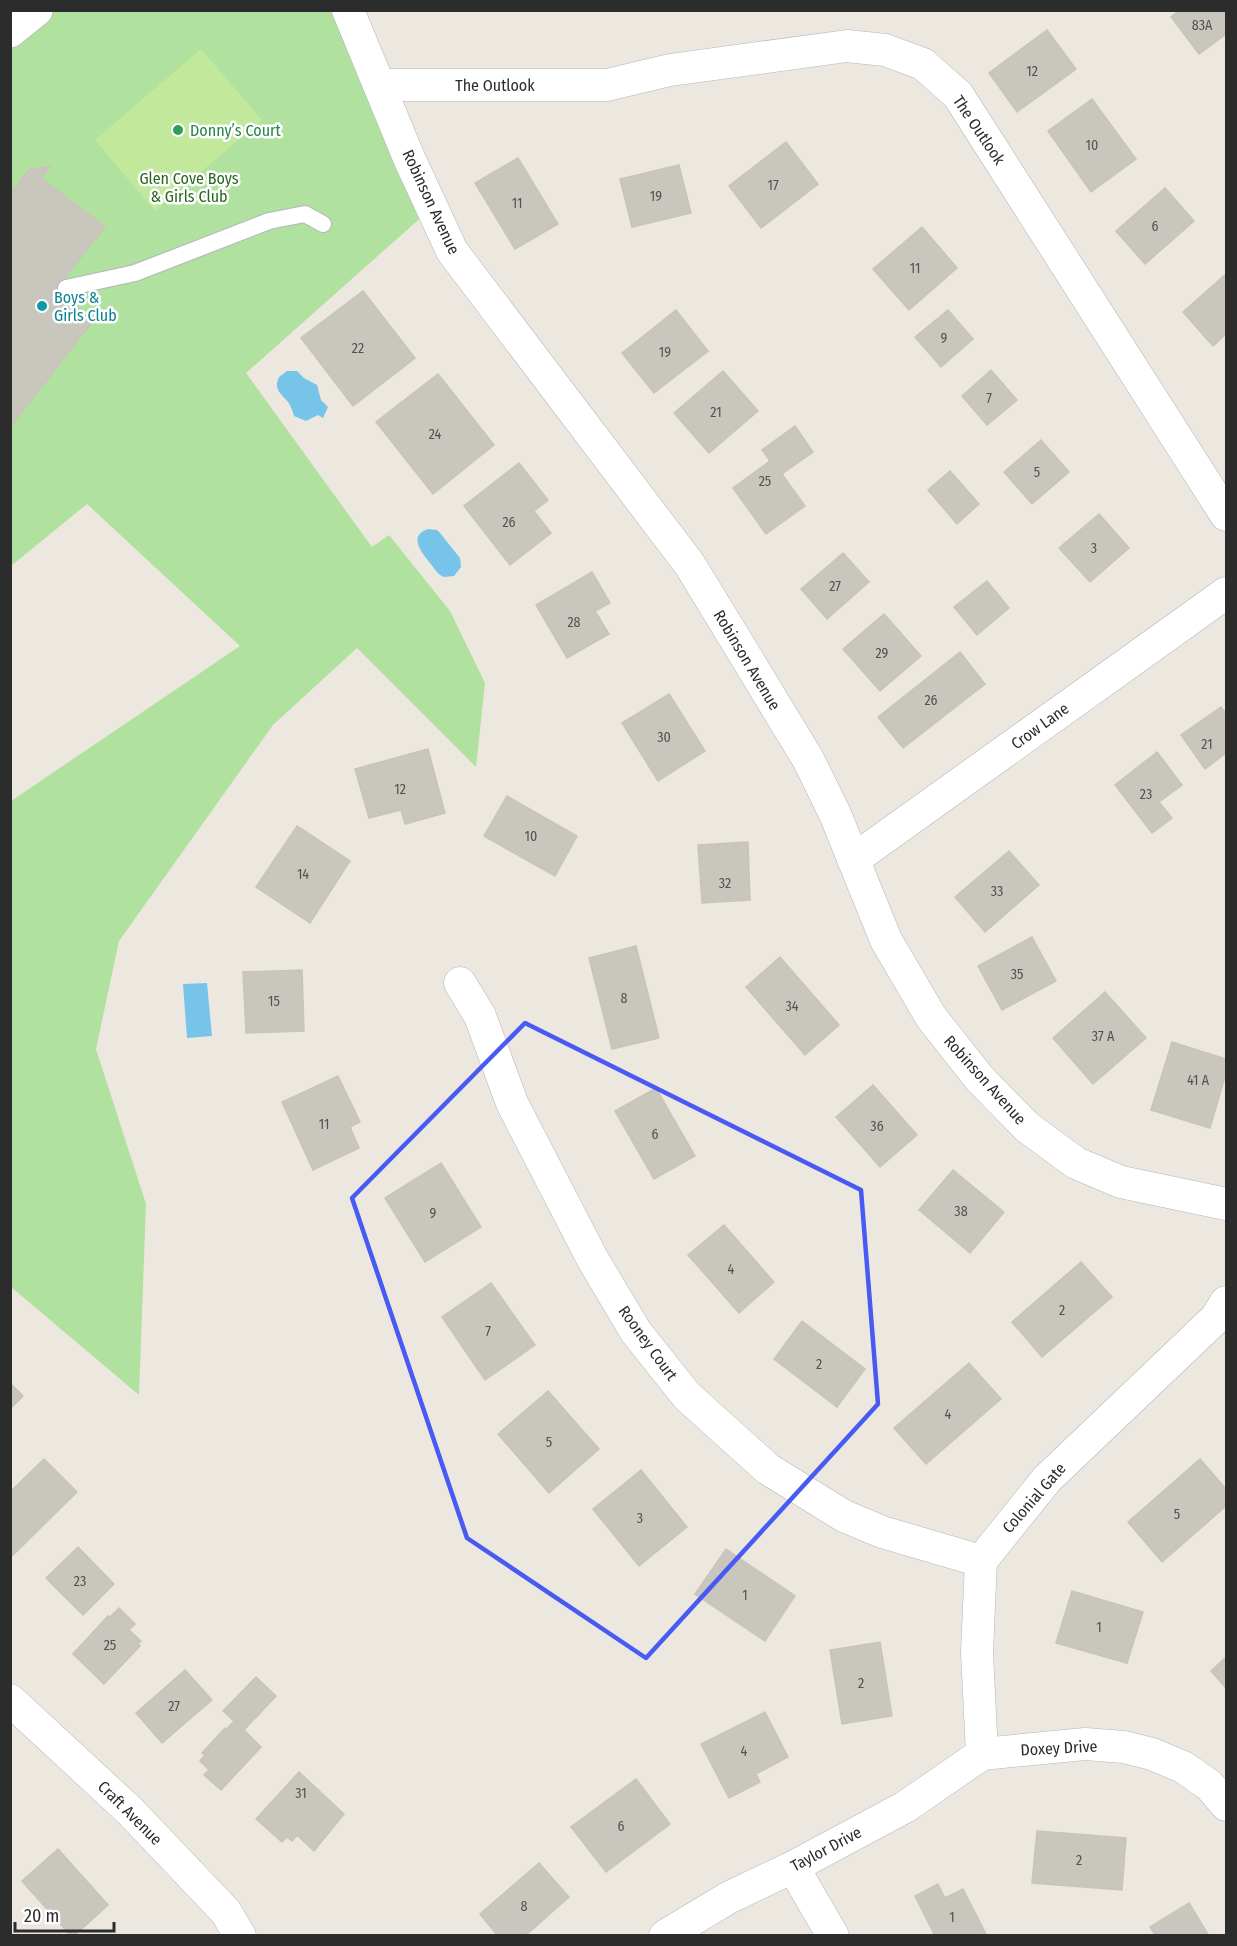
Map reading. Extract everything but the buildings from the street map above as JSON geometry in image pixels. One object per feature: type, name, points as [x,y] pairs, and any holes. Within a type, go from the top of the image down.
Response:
[{"type":"main road","points":[[10,31],[36,10]]},
{"type":"street","name":"Robinson Avenue","points":[[348,10],[409,158],[452,250],[690,566],[808,759],[835,814],[886,940],[931,1017],[980,1078],[1027,1126],[1076,1163],[1121,1182],[1227,1204]]},
{"type":"street","name":"The Outlook","points":[[379,85],[607,85],[670,70],[847,46],[885,50],[923,64],[958,95],[1227,515]]},
{"type":"street","name":"Crow Lane","points":[[853,860],[1227,592]]},
{"type":"street","name":"Rooney Court","points":[[460,982],[480,1016],[512,1103],[592,1258],[636,1332],[687,1396],[768,1469],[844,1516],[882,1532],[981,1561]]},
{"type":"street","name":"Colonial Gate","points":[[981,1561],[1047,1479],[1216,1318],[1227,1302]]},
{"type":"street","points":[[981,1561],[977,1653],[982,1754]]},
{"type":"street","name":"Craft Avenue","points":[[10,1700],[130,1811],[226,1912],[240,1935]]},
{"type":"street","name":"Doxey Drive","points":[[982,1754],[1085,1744],[1124,1747],[1152,1754],[1183,1767],[1209,1785],[1227,1805]]},
{"type":"street","name":"Taylor Drive","points":[[665,1935],[728,1898],[794,1867],[905,1807],[982,1754]]},
{"type":"street","points":[[794,1867],[833,1935]]},
{"type":"lane","points":[[66,288],[135,273],[269,220],[305,214],[323,224]]},
{"type":"highlighted area","points":[[525,1023],[861,1190],[878,1404],[646,1658],[467,1538],[352,1198]]},
{"type":"green space","name":"Glen Cove Boys & Girls Club","points":[[30,10],[357,11],[434,206],[246,373],[372,547],[389,535],[450,611],[485,683],[476,767],[357,648],[273,725],[119,941],[96,1049],[146,1204],[139,1395],[11,1287],[11,801],[240,646],[87,504],[11,566],[10,26]]},
{"type":"green space","name":"Donny’s Court","points":[[201,49],[262,120],[155,211],[95,140]]},
{"type":"water","points":[[287,371],[297,371],[317,385],[321,400],[328,407],[323,418],[318,415],[306,421],[294,416],[289,404],[277,388],[279,377]]},
{"type":"water","points":[[428,529],[437,530],[460,558],[461,567],[454,576],[440,575],[420,549],[417,540],[422,532]]},
{"type":"water","points":[[207,983],[212,1036],[187,1038],[183,984]]},
{"type":"place","name":"Donny’s Court","points":[[178,130]]},
{"type":"place","name":"Boys & Girls Club","points":[[42,306]]}]
